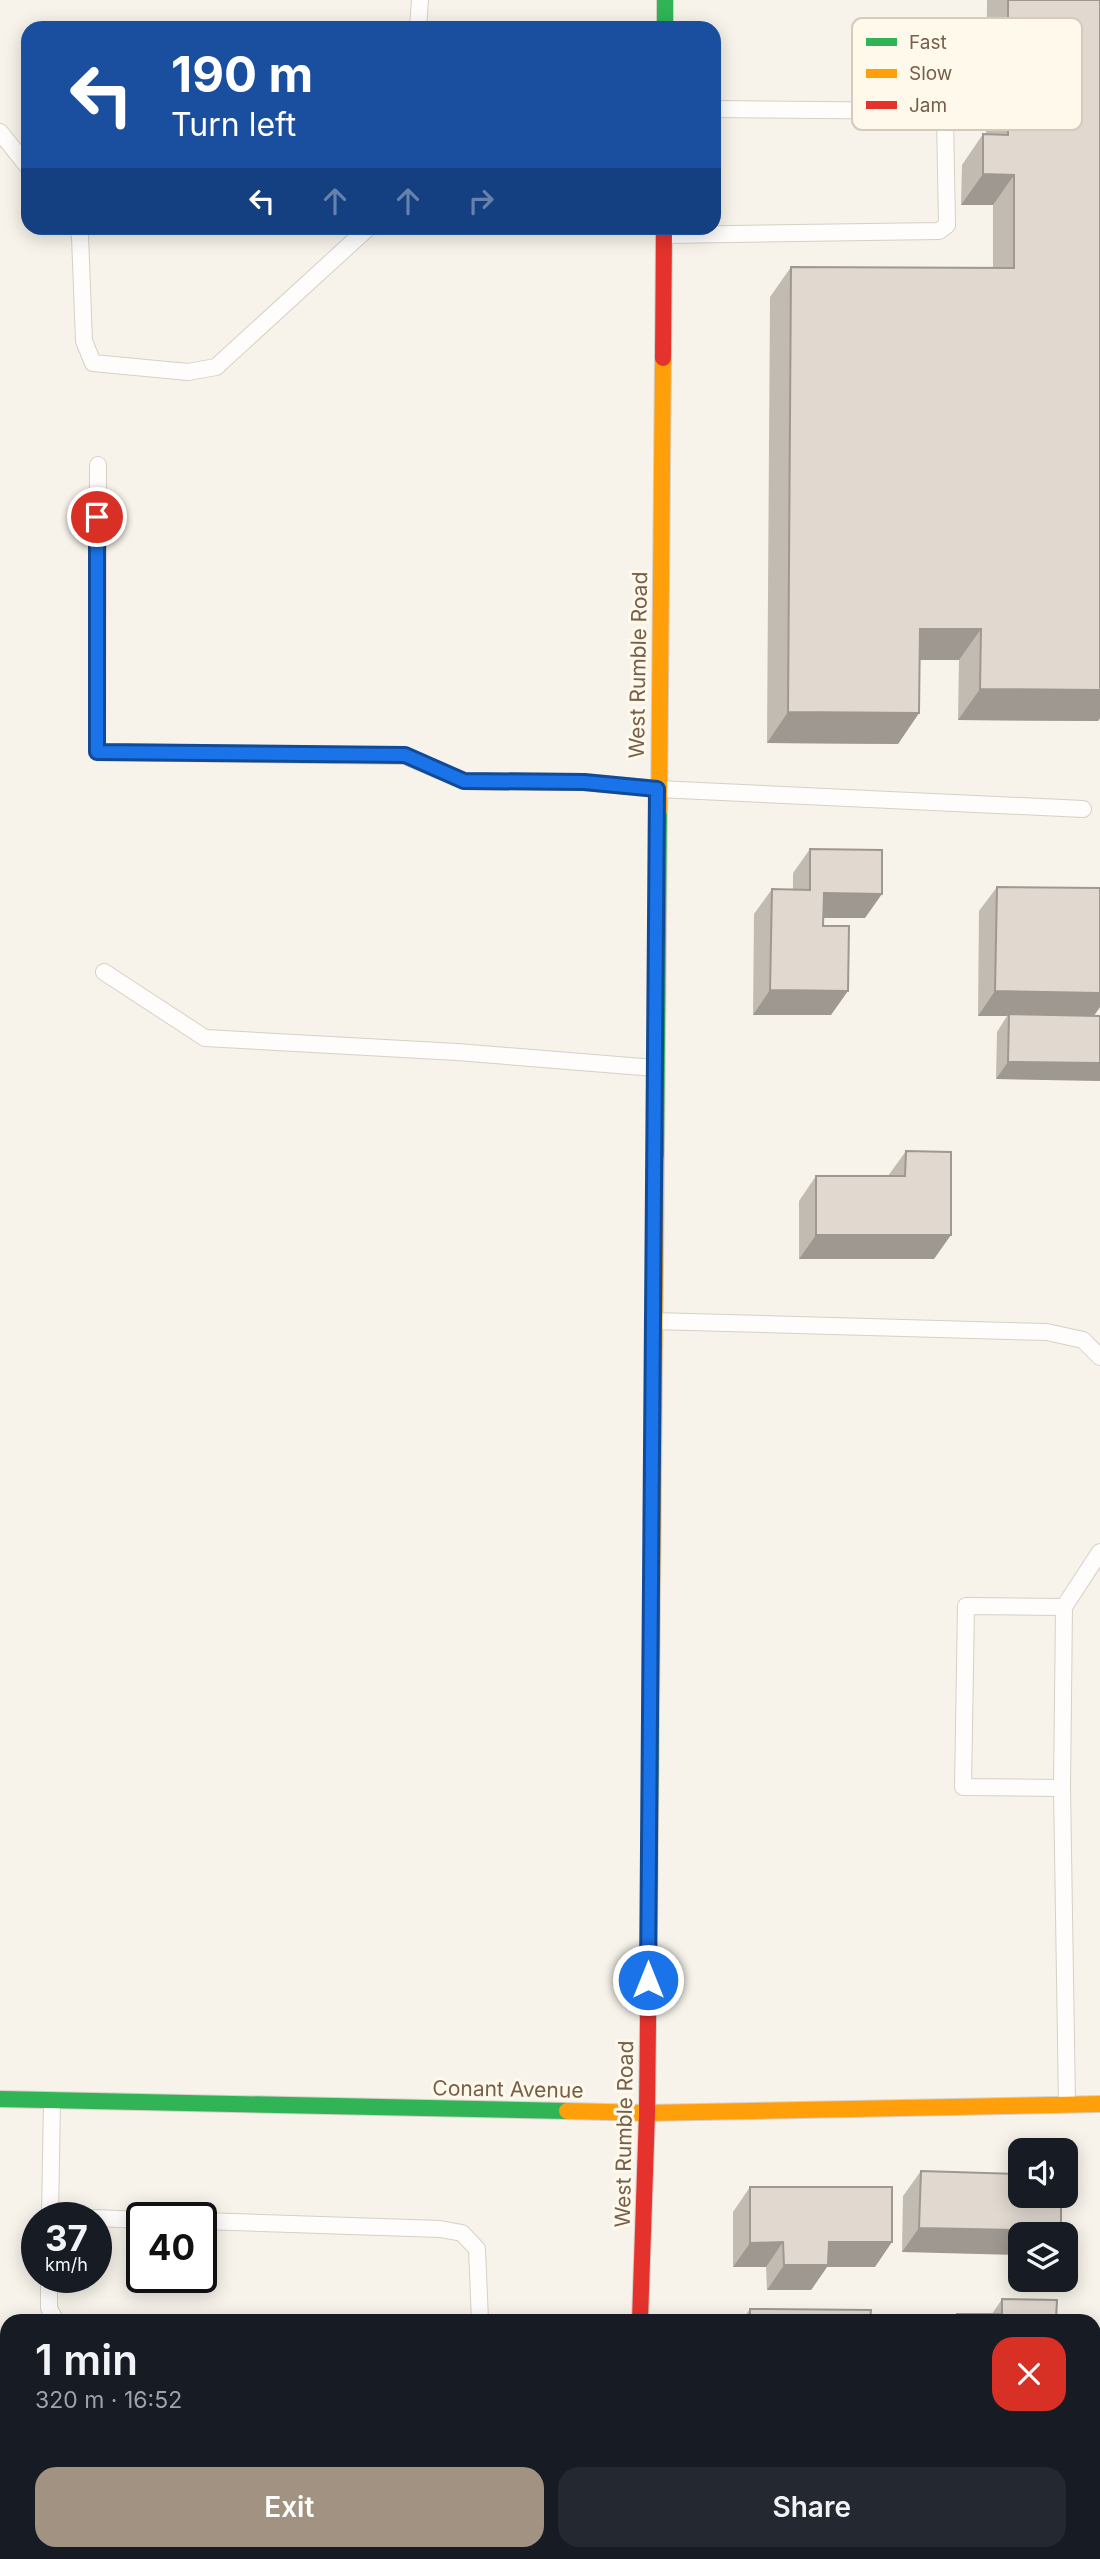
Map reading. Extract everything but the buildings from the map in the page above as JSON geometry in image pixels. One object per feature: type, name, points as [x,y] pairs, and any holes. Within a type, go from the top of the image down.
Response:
[{"type":"street","points":[[665,0],[665,21]]},
{"type":"street","name":"West Rumble Road","points":[[640,2314],[647,2113],[664,235]]},
{"type":"street","name":"Conant Avenue","points":[[0,2099],[647,2113],[1100,2104]]},
{"type":"lane","points":[[418,21],[420,0]]},
{"type":"lane","points":[[721,109],[852,110]]},
{"type":"lane","points":[[721,231],[939,232],[947,225],[945,130]]},
{"type":"lane","points":[[0,132],[21,158]]},
{"type":"lane","points":[[80,235],[84,341],[93,363],[188,372],[216,367],[360,235]]},
{"type":"lane","points":[[98,465],[97,752],[405,755],[464,781],[584,782],[657,789],[1083,809]]},
{"type":"lane","points":[[104,972],[205,1038],[457,1052],[655,1068]]},
{"type":"lane","points":[[653,1321],[1047,1332],[1083,1340],[1100,1357]]},
{"type":"lane","points":[[1067,2105],[1062,1788],[1064,1607],[1100,1552]]},
{"type":"lane","points":[[1062,1788],[963,1787],[966,1606],[1064,1607]]},
{"type":"lane","points":[[50,2202],[52,2100]]},
{"type":"lane","points":[[217,2222],[440,2229],[462,2234],[477,2249],[480,2314]]},
{"type":"lane","points":[[49,2293],[49,2308],[52,2314]]},
{"type":"traffic: fast","points":[[665,0],[665,21]]},
{"type":"traffic: fast","points":[[656,1159],[659,811]]},
{"type":"traffic: fast","points":[[649,1929],[652,1600]]},
{"type":"traffic: fast","points":[[0,2099],[567,2111]]},
{"type":"traffic: slow","points":[[659,811],[663,358]]},
{"type":"traffic: slow","points":[[652,1600],[656,1159]]},
{"type":"traffic: slow","points":[[567,2111],[647,2113],[1100,2104]]},
{"type":"traffic: jam","points":[[663,358],[664,235]]},
{"type":"traffic: jam","points":[[640,2314],[647,2113],[649,1929]]},
{"type":"route","points":[[97,517],[97,752],[405,755],[464,781],[584,782],[657,789],[648,1980]]}]
